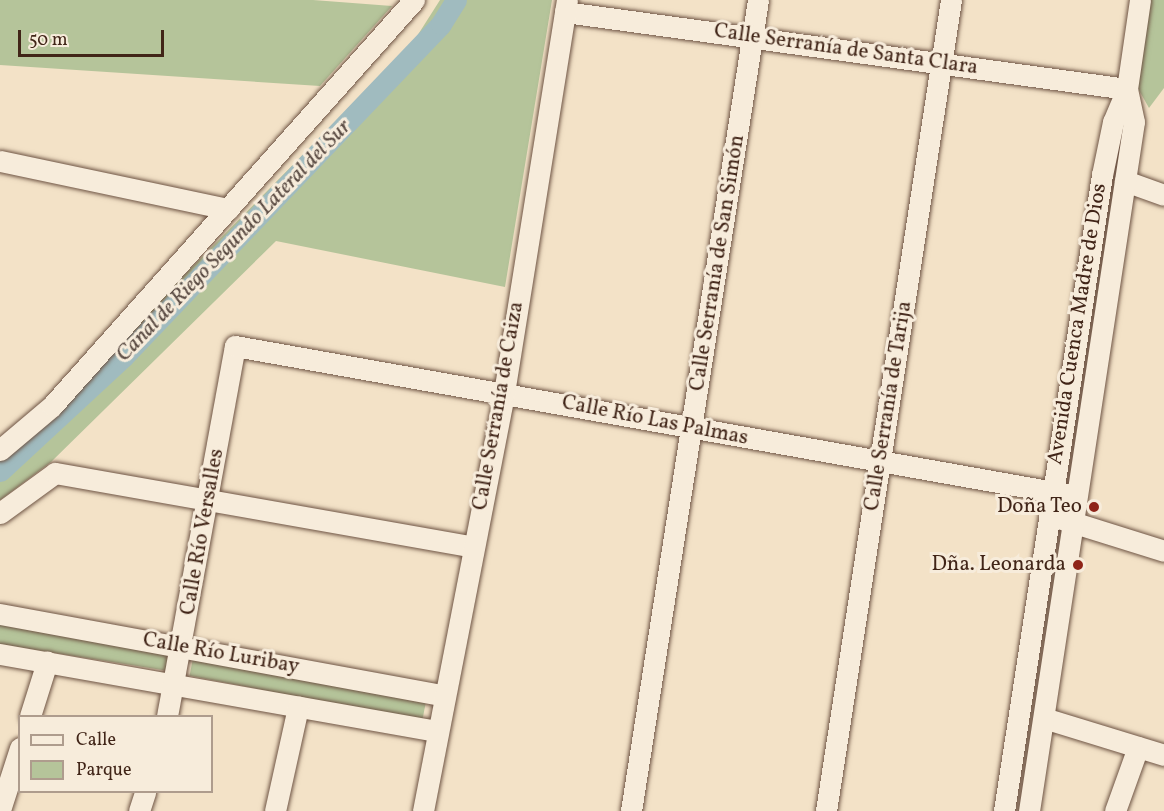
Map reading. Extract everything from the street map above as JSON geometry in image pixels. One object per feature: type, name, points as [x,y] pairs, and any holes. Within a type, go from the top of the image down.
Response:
[{"type":"street","points":[[0,450],[52,406],[414,0]]},
{"type":"street","name":"Calle Serranía de San Simón","points":[[632,811],[758,0]]},
{"type":"street","name":"Calle Serranía de Tarija","points":[[826,811],[951,0]]},
{"type":"street","name":"Avenida Cuenca Madre de Dios","points":[[1004,811],[1102,175],[1113,122],[1128,89],[1140,0]]},
{"type":"street","name":"Calle Serranía de Santa Clara","points":[[566,6],[753,38],[1128,89]]},
{"type":"street","name":"Calle Serranía de Caiza","points":[[423,811],[442,695],[504,393],[566,6]]},
{"type":"street","name":"Avenida Cuenca Madre de Dios","points":[[1029,811],[1134,122],[1128,89]]},
{"type":"street","points":[[0,161],[228,209]]},
{"type":"street","points":[[1125,181],[1164,195]]},
{"type":"street","name":"Calle Río Las Palmas","points":[[235,346],[1076,496]]},
{"type":"street","name":"Calle Río Versalles","points":[[168,715],[176,685],[235,346]]},
{"type":"street","points":[[0,513],[55,473],[474,547]]},
{"type":"street","points":[[1048,517],[1072,519],[1164,550]]},
{"type":"street","name":"Calle Río Luribay","points":[[0,614],[442,695]]},
{"type":"street","name":"Calle Río Luribay","points":[[0,654],[437,731]]},
{"type":"street","points":[[31,715],[47,662]]},
{"type":"street","points":[[275,811],[298,707]]},
{"type":"street","points":[[1044,718],[1164,755]]},
{"type":"street","points":[[1115,811],[1138,747]]},
{"type":"street","points":[[0,810],[18,754]]},
{"type":"street","points":[[139,811],[145,793]]},
{"type":"green space","points":[[0,0],[313,0],[392,6],[320,86],[0,65]]},
{"type":"green space","points":[[440,0],[552,0],[505,287],[276,241],[51,462],[0,500],[0,462],[412,44]]},
{"type":"green space","points":[[1149,0],[1164,0],[1164,88],[1149,108],[1136,85]]},
{"type":"green space","points":[[0,623],[169,650],[166,670],[0,644]]},
{"type":"green space","points":[[193,658],[426,703],[422,721],[190,676]]},
{"type":"waterway","name":"Canal de Riego Segundo Lateral del Sur","points":[[0,471],[123,357],[441,24],[456,0]]},
{"type":"place","name":"Doña Teo","points":[[1094,507]]},
{"type":"place","name":"Dña. Leonarda","points":[[1078,565]]}]
